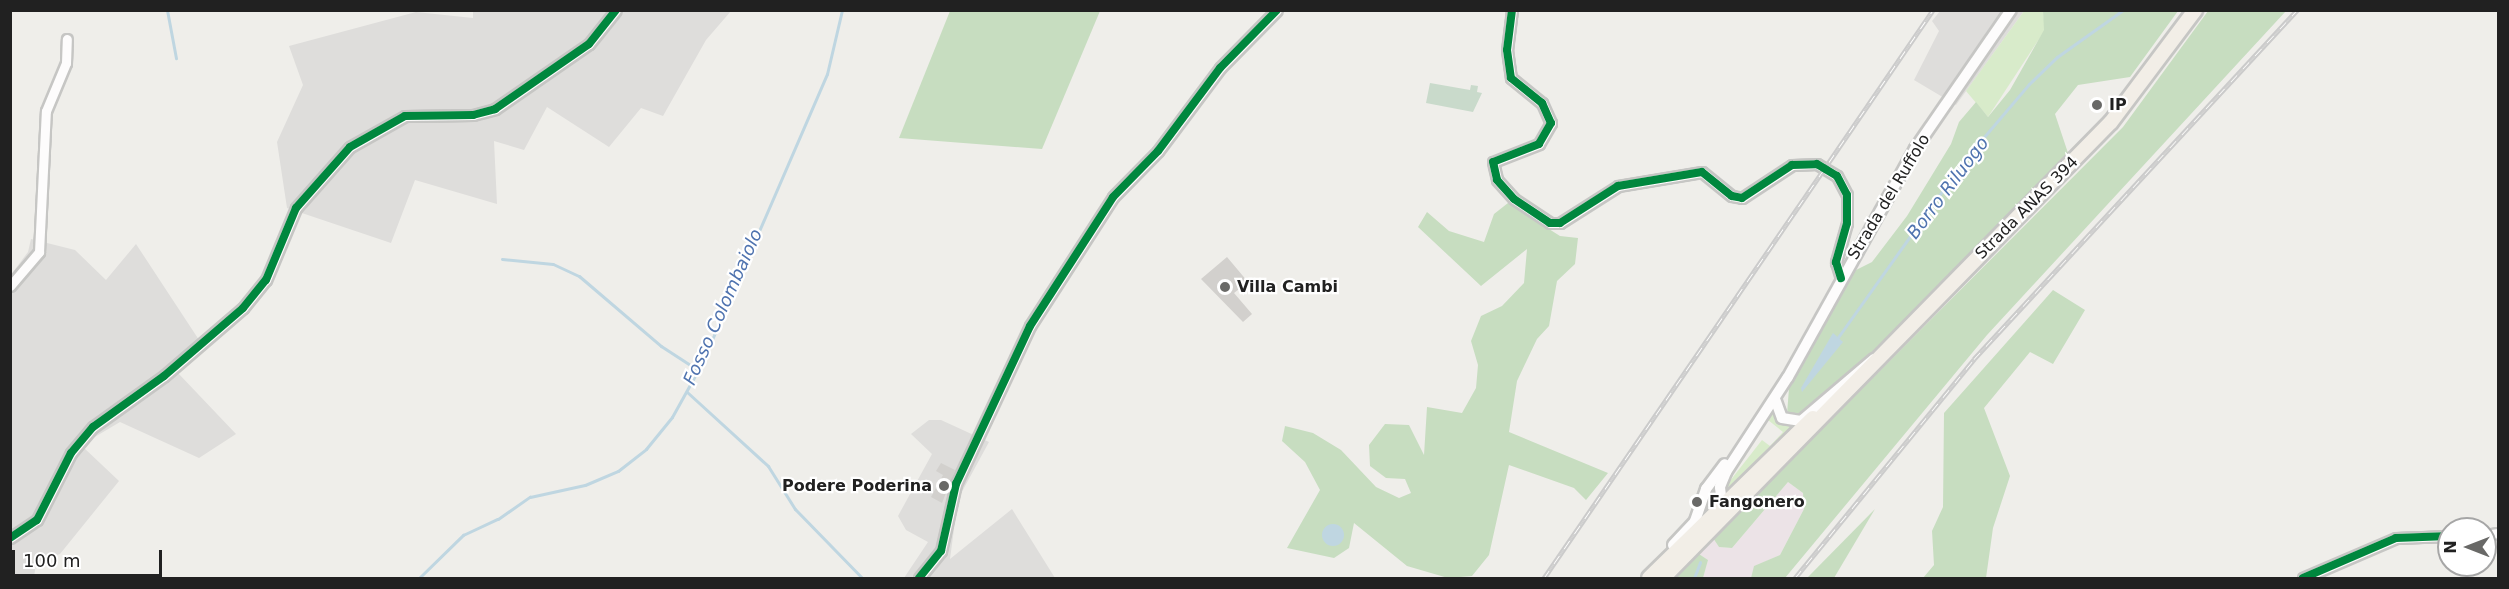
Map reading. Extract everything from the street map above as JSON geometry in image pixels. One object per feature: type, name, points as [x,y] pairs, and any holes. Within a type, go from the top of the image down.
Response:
[{"type":"main road","name":"Strada ANAS 394","points":[[1720,511],[1796,431],[1845,392],[2116,117],[2195,10]]},
{"type":"main road","points":[[1647,579],[1720,511]]},
{"type":"main road","points":[[1663,579],[1720,511]]},
{"type":"street","points":[[10,538],[37,520],[71,453],[93,427],[164,376],[243,308],[266,280],[296,208],[350,147],[405,116],[473,115],[495,109],[589,44],[616,10]]},
{"type":"street","points":[[919,579],[941,550],[956,484],[993,416],[1030,326],[1113,197],[1158,151],[1220,68],[1278,10]]},
{"type":"street","points":[[1512,10],[1507,50],[1511,78],[1542,103],[1551,123],[1539,144],[1493,162],[1497,180],[1514,199],[1550,223],[1560,223],[1618,186],[1702,172],[1732,196],[1742,198],[1792,165],[1817,164],[1837,176],[1848,198],[1836,262],[1841,278]]},
{"type":"street","name":"Strada del Ruffolo","points":[[1720,511],[1722,480],[1774,399],[1915,149],[2011,10]]},
{"type":"street","points":[[10,286],[39,252],[46,111],[66,63],[67,39]]},
{"type":"street","points":[[1774,399],[1782,418],[1801,421],[1860,367],[1880,357]]},
{"type":"street","name":"Strada del Ruffolo","points":[[1647,579],[1693,525],[1703,497],[1759,422]]},
{"type":"street","points":[[1703,497],[1720,511]]},
{"type":"street","points":[[2303,579],[2396,538],[2437,536]]},
{"type":"shaded area","points":[[473,10],[731,11],[706,40],[663,116],[641,108],[609,147],[547,107],[524,150],[494,141],[497,204],[415,180],[391,243],[287,208],[277,142],[303,85],[289,46],[416,12],[473,18]]},
{"type":"shaded area","points":[[1940,11],[2024,11],[1956,105],[1914,80],[1939,31],[1932,21]]},
{"type":"shaded area","points":[[31,239],[75,250],[106,280],[136,244],[203,346],[178,373],[236,434],[199,458],[120,422],[88,441],[83,447],[119,481],[60,554],[36,562],[34,578],[11,578],[10,276],[28,252]]},
{"type":"shaded area","points":[[929,420],[941,420],[989,442],[958,499],[950,559],[1012,509],[1055,578],[904,578],[928,542],[906,530],[898,516],[932,454],[911,434]]},
{"type":"shaded area","points":[[1788,482],[1803,493],[1804,509],[1780,555],[1755,566],[1751,578],[1703,578],[1708,560],[1699,554],[1713,538],[1719,547],[1732,548]]},
{"type":"green space","points":[[950,11],[1100,11],[1042,149],[899,138]]},
{"type":"green space","points":[[2024,11],[2043,11],[2045,30],[1988,117],[1966,91]]},
{"type":"green space","points":[[2043,11],[2178,11],[2130,77],[2078,85],[2055,114],[2069,156],[1877,352],[1815,406],[1799,416],[1787,414],[1789,388],[1850,273],[1872,262],[1907,216],[1951,144],[1959,122],[1976,102],[1988,117],[2010,90],[2044,30]]},
{"type":"green space","points":[[2208,11],[2286,11],[1987,335],[1785,578],[1751,578],[1754,566],[1780,555],[1804,509],[1803,493],[1788,482],[1732,548],[1719,547],[1713,538],[2123,127]]},
{"type":"green space","points":[[1430,83],[1470,90],[1471,85],[1478,86],[1477,92],[1482,93],[1473,112],[1426,103]]},
{"type":"green space","points":[[1508,203],[1560,236],[1578,238],[1575,264],[1557,281],[1549,326],[1537,339],[1517,381],[1509,432],[1608,473],[1586,500],[1574,488],[1509,465],[1489,555],[1472,576],[1448,578],[1407,566],[1354,523],[1349,548],[1334,558],[1287,548],[1320,490],[1305,462],[1282,441],[1285,426],[1313,433],[1341,450],[1376,487],[1399,498],[1411,493],[1405,479],[1386,478],[1370,466],[1369,445],[1385,424],[1409,425],[1424,455],[1427,407],[1462,413],[1476,388],[1478,365],[1471,341],[1481,316],[1502,306],[1524,283],[1527,249],[1481,286],[1418,227],[1427,212],[1449,231],[1484,242],[1494,214]]},
{"type":"green space","points":[[2053,290],[2085,310],[2053,364],[2030,352],[1984,408],[2010,476],[1993,528],[1986,578],[1923,578],[1934,565],[1932,531],[1943,507],[1944,413]]},
{"type":"green space","points":[[1773,413],[1793,429],[1726,496],[1726,486],[1762,440],[1770,446],[1783,432],[1768,420]]},
{"type":"green space","points":[[1875,509],[1834,578],[1808,578],[1808,577]]},
{"type":"green space","points":[[1699,554],[1708,560],[1703,578],[1674,578]]},
{"type":"water","points":[[1833,333],[1843,342],[1802,392],[1801,388]]},
{"type":"water","points":[[1333,524],[1341,527],[1344,535],[1341,543],[1333,546],[1325,543],[1322,535],[1325,527]]},
{"type":"building","name":"Villa Cambi","points":[[1227,257],[1248,282],[1234,293],[1252,314],[1243,322],[1201,279]]},
{"type":"building","name":"Podere Poderina","points":[[941,463],[955,470],[942,503],[931,497],[943,475],[936,471]]},
{"type":"waterway","points":[[167,10],[176,58]]},
{"type":"waterway","name":"Fosso Colombaiolo","points":[[419,578],[463,535],[498,519],[530,497],[585,485],[618,471],[646,449],[672,417],[701,365],[827,74],[842,10]]},
{"type":"waterway","name":"Borro Riluogo","points":[[1836,340],[1966,158],[2029,84],[2057,57],[2123,10]]},
{"type":"waterway","points":[[502,259],[553,264],[579,276],[661,346],[698,370]]},
{"type":"waterway","points":[[687,392],[768,466],[795,509],[862,578]]},
{"type":"waterway","name":"Borro Riluogo","points":[[1694,578],[1700,562]]},
{"type":"railway","points":[[1544,578],[1933,10]]},
{"type":"railway","points":[[1795,578],[1974,359],[2297,10]]},
{"type":"cycle path","points":[[10,538],[37,520],[71,453],[93,427],[164,376],[243,308],[266,280],[296,208],[350,147],[405,116],[473,115],[495,109],[589,44],[616,10]]},
{"type":"cycle path","points":[[919,578],[941,551],[956,484],[1030,326],[1113,197],[1158,151],[1220,68],[1277,10]]},
{"type":"cycle path","points":[[1512,10],[1507,50],[1511,78],[1542,103],[1551,123],[1539,144],[1493,162],[1497,180],[1514,199],[1550,223],[1560,223],[1618,186],[1702,172],[1732,196],[1742,198],[1792,165],[1817,164],[1837,176],[1847,195],[1847,223],[1836,262],[1841,278]]},
{"type":"cycle path","points":[[2303,578],[2396,538],[2437,536]]},
{"type":"place","name":"IP","points":[[2097,105]]},
{"type":"place","name":"Villa Cambi","points":[[1225,287]]},
{"type":"place","name":"Podere Poderina","points":[[944,486]]},
{"type":"place","name":"Fangonero","points":[[1697,502]]}]
